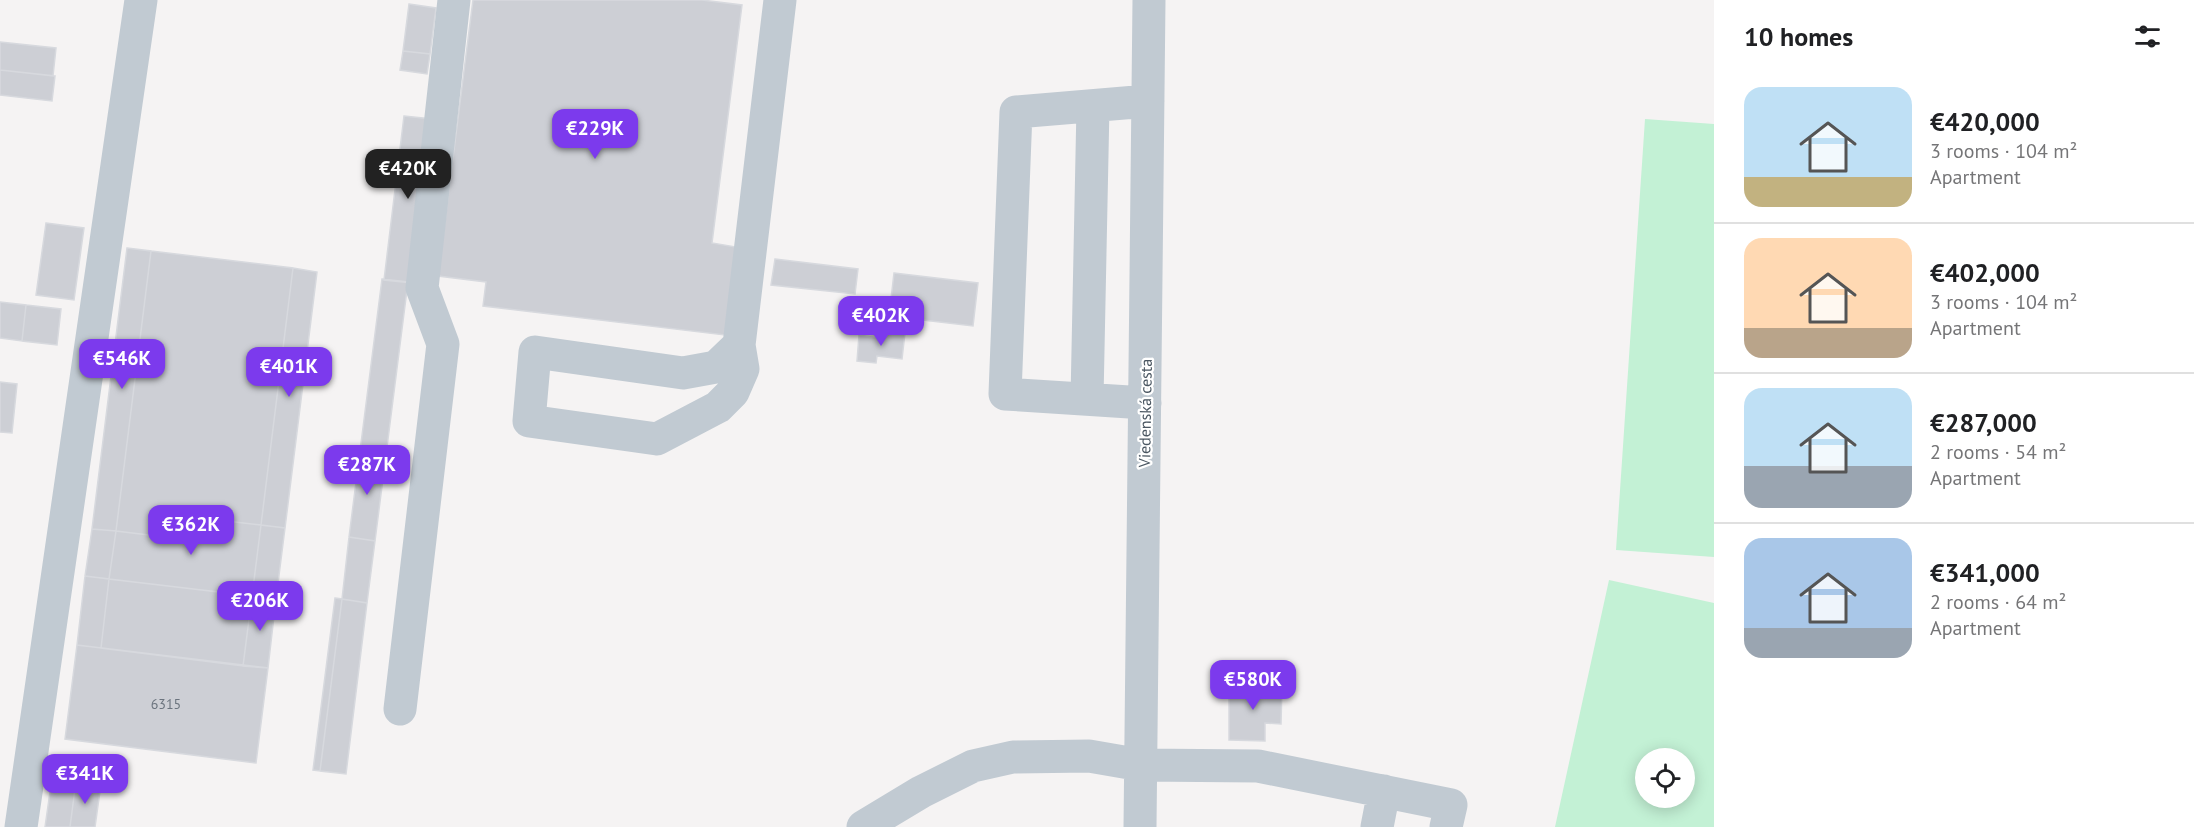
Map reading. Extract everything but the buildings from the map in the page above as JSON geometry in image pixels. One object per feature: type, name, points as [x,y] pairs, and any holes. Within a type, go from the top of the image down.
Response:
[{"type":"street","points":[[21,827],[141,0]]},
{"type":"street","points":[[400,709],[443,344],[422,288],[454,0]]},
{"type":"street","points":[[739,345],[716,367],[683,373],[535,352],[529,421],[657,439],[718,406],[733,392],[743,369],[739,345],[780,0]]},
{"type":"street","points":[[1141,0],[1149,34]]},
{"type":"street","name":"Viedenská cesta","points":[[1140,827],[1149,0]]},
{"type":"street","points":[[1149,34],[1168,0]]},
{"type":"street","points":[[1145,402],[1005,394],[1016,112],[1148,101]]},
{"type":"street","points":[[1087,399],[1093,106]]},
{"type":"street","points":[[863,827],[921,792],[973,766],[1013,757],[1089,756],[1141,765],[1258,766],[1384,791],[1451,805],[1446,827]]},
{"type":"street","points":[[1377,827],[1384,791]]},
{"type":"green space","points":[[1645,119],[1714,124],[1714,557],[1616,550]]},
{"type":"green space","points":[[1609,580],[1714,603],[1714,827],[1555,827]]}]
